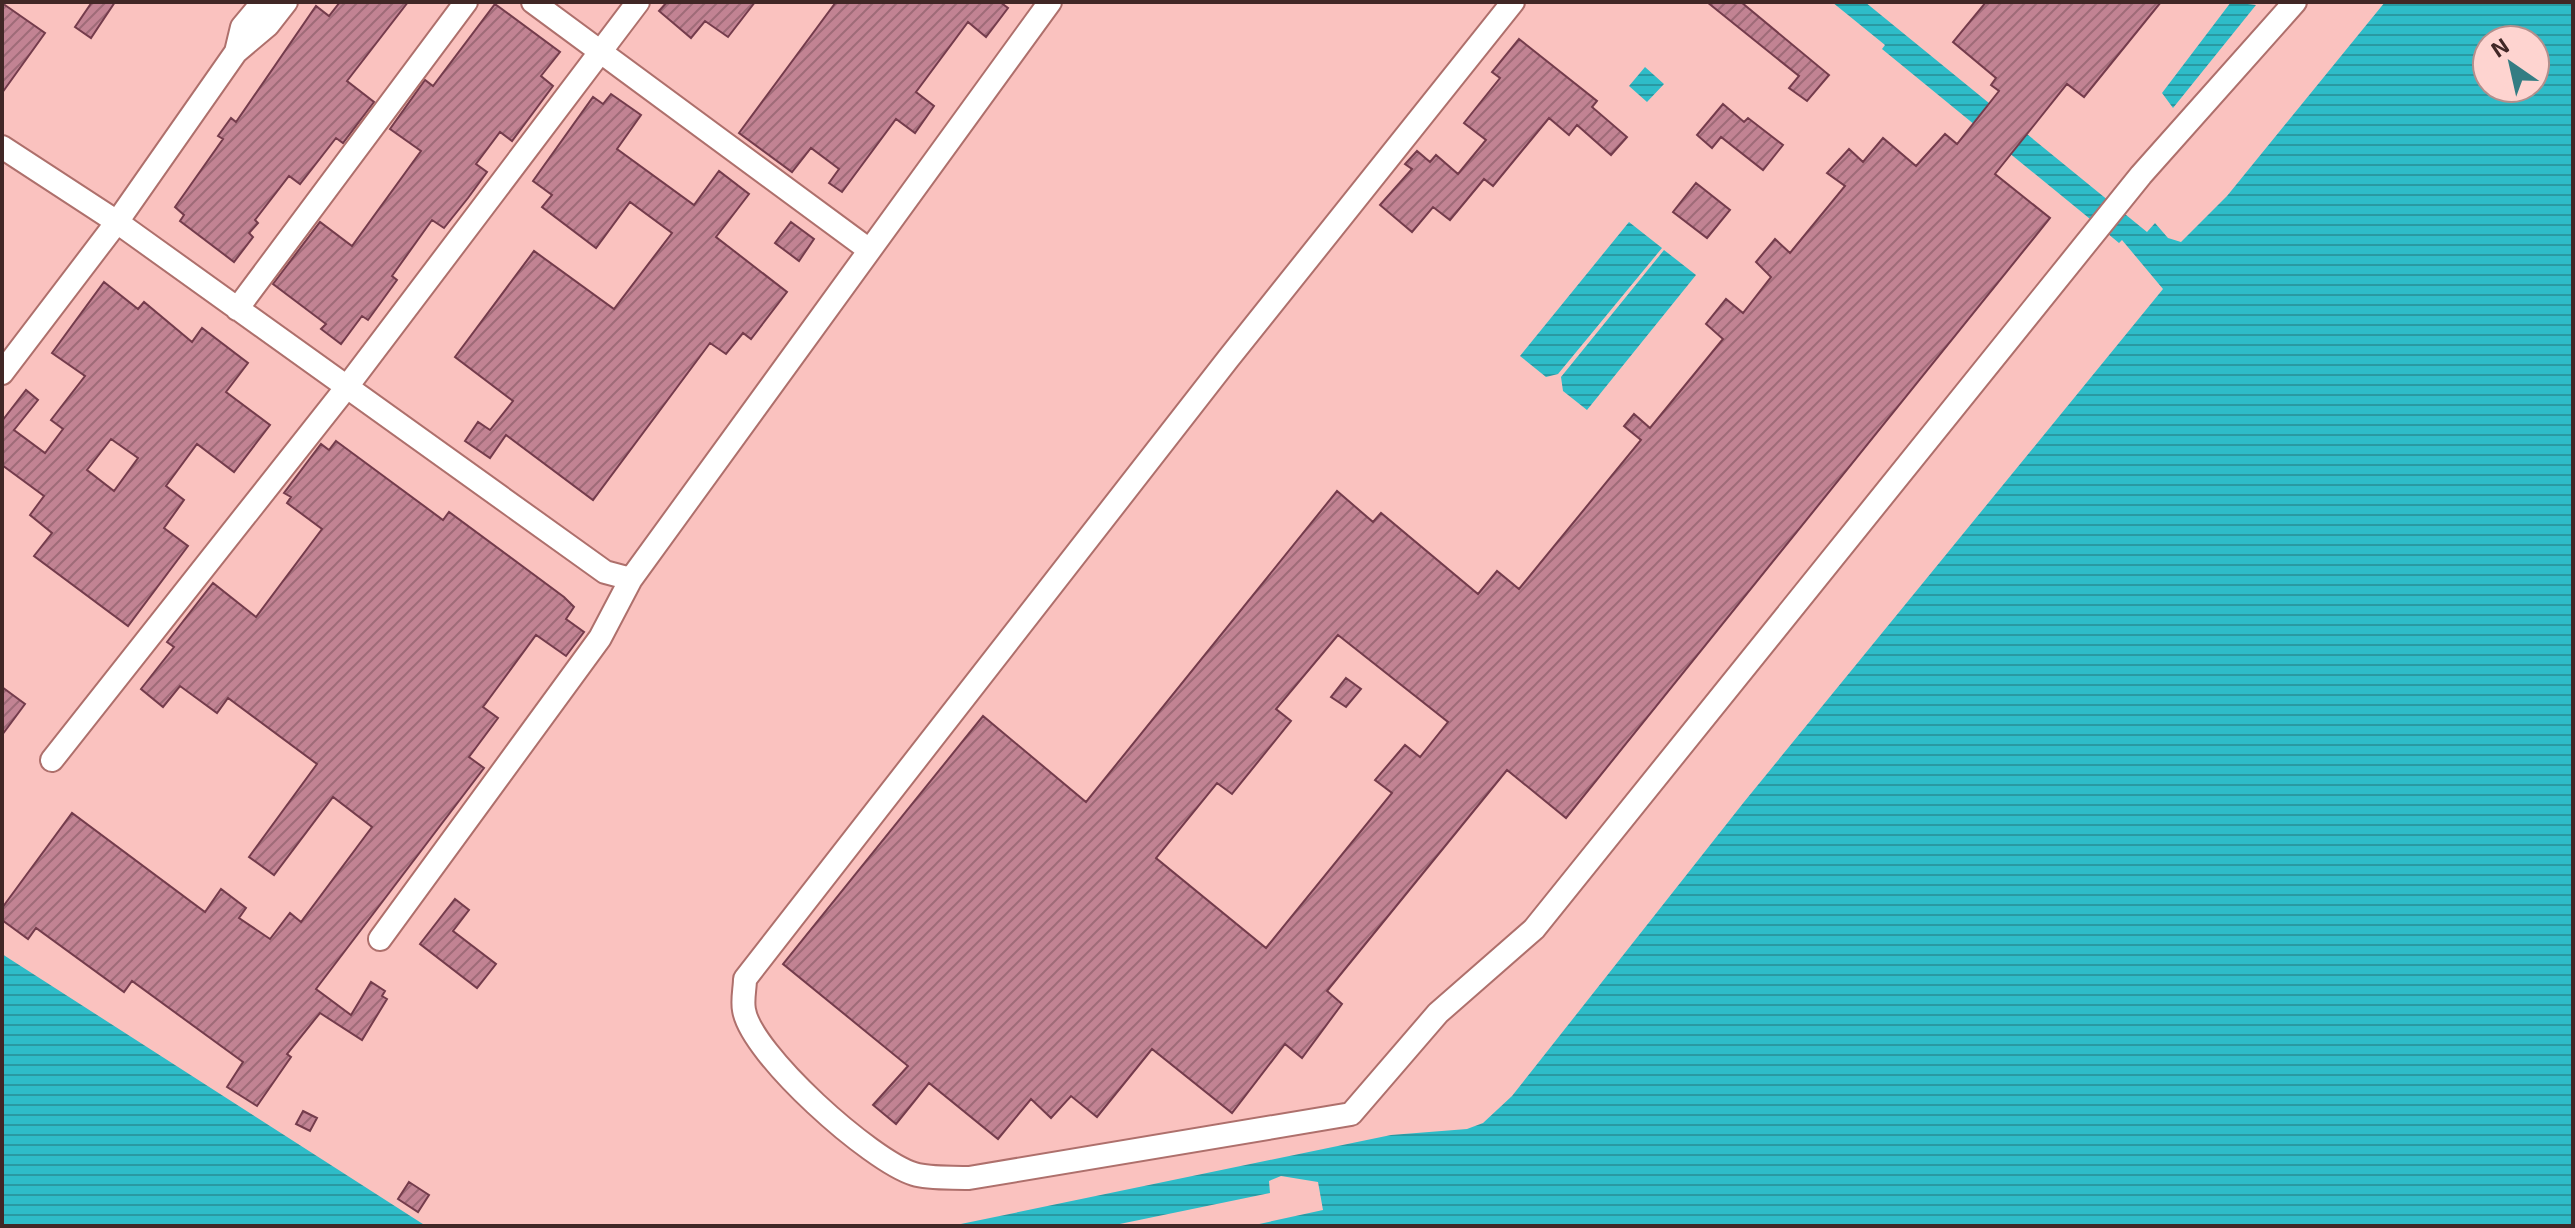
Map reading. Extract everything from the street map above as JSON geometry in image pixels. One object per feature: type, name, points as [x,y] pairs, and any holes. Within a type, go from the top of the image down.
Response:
[{"type":"street","points":[[236,52],[242,27],[263,2]]},
{"type":"street","points":[[2,373],[117,222],[236,52],[268,25],[286,2]]},
{"type":"street","points":[[237,309],[466,2]]},
{"type":"street","points":[[533,2],[600,55],[868,249]]},
{"type":"street","points":[[52,760],[346,388],[638,2]]},
{"type":"street","points":[[380,939],[600,638],[631,579],[1050,2]]},
{"type":"street","points":[[1513,2],[1228,359],[745,979],[744,1010],[754,1035],[817,1105],[867,1150],[915,1175],[969,1178],[1351,1114],[1438,1013],[1534,929],[2084,244],[2295,2]]},
{"type":"street","points":[[2,147],[117,222],[605,572],[631,579]]},
{"type":"water","points":[[1832,2],[1865,2],[2147,232],[2155,223],[2168,238],[2181,242],[2227,196],[2385,2],[2573,2],[2573,1226],[1250,1226],[1323,1210],[1318,1182],[1281,1176],[1269,1181],[1270,1193],[1110,1226],[951,1226],[1391,1135],[1467,1129],[1483,1123],[1512,1096],[1744,802],[2163,289],[2122,240],[2119,243],[1882,49],[1885,45]]},
{"type":"water","points":[[2231,2],[2256,5],[2173,108],[2162,93]]},
{"type":"water","points":[[1645,67],[1664,84],[1647,102],[1629,86]]},
{"type":"water","points":[[1629,222],[1662,248],[1558,374],[1546,377],[1520,356]]},
{"type":"water","points":[[1664,250],[1696,275],[1587,410],[1563,391],[1561,377]]},
{"type":"water","points":[[2,954],[426,1226],[2,1226]]},
{"type":"building","points":[[92,2],[115,2],[91,38],[75,27]]},
{"type":"building","points":[[340,2],[408,2],[347,81],[374,102],[343,143],[336,138],[300,184],[289,176],[255,220],[258,223],[249,233],[253,237],[234,262],[180,221],[184,215],[175,207],[223,139],[218,136],[231,118],[236,122],[316,6],[329,16]]},
{"type":"building","points":[[667,2],[755,2],[728,37],[705,21],[691,38],[659,11]]},
{"type":"building","points":[[836,2],[1000,2],[1008,8],[986,37],[968,22],[916,92],[934,106],[915,133],[896,119],[842,192],[829,183],[839,169],[811,148],[792,172],[739,133]]},
{"type":"building","points":[[1707,2],[1741,2],[1829,75],[1807,101],[1789,88],[1799,76]]},
{"type":"building","points":[[1986,2],[2161,2],[2084,97],[2067,84],[1995,174],[2050,218],[1566,818],[1507,770],[1327,991],[1342,1004],[1302,1058],[1285,1044],[1232,1113],[1152,1049],[1097,1117],[1071,1096],[1051,1118],[1031,1099],[998,1139],[929,1083],[896,1124],[873,1105],[908,1066],[783,964],[983,716],[1086,802],[1337,491],[1373,522],[1381,513],[1478,594],[1497,571],[1519,589],[1641,440],[1624,426],[1634,414],[1650,428],[1723,339],[1706,324],[1726,299],[1743,313],[1771,277],[1756,262],[1775,239],[1790,253],[1845,186],[1827,173],[1849,149],[1863,162],[1883,138],[1916,166],[1945,134],[1957,144],[1999,91],[1991,85],[1996,78],[1953,42]],"holes":[[[1338,635],[1448,722],[1420,757],[1405,745],[1375,780],[1392,793],[1266,948],[1156,858],[1217,783],[1232,794],[1291,721],[1276,709]]]},
{"type":"building","points":[[2,3],[45,33],[2,93]]},
{"type":"building","points":[[495,4],[560,52],[541,76],[553,86],[512,141],[500,132],[476,164],[487,172],[468,198],[444,228],[432,220],[392,276],[397,280],[368,320],[362,316],[341,344],[321,329],[326,324],[273,284],[320,222],[352,246],[421,151],[390,129],[425,80],[433,86]]},
{"type":"building","points":[[1519,39],[1597,101],[1592,107],[1627,137],[1611,155],[1577,125],[1569,135],[1549,118],[1493,186],[1484,179],[1450,220],[1433,207],[1412,232],[1380,205],[1412,169],[1405,164],[1417,151],[1430,162],[1436,155],[1458,174],[1486,140],[1464,123],[1500,78],[1492,72]]},
{"type":"building","points":[[611,94],[641,115],[617,149],[694,205],[719,171],[749,194],[716,237],[787,292],[751,339],[743,333],[726,354],[710,343],[593,500],[506,435],[490,458],[465,441],[478,422],[490,430],[513,401],[455,357],[534,251],[614,309],[672,233],[630,202],[596,248],[542,207],[552,195],[533,181],[593,97],[603,104]]},
{"type":"building","points":[[1723,104],[1744,122],[1748,118],[1783,145],[1763,170],[1721,137],[1712,148],[1697,135]]},
{"type":"building","points":[[1696,183],[1730,210],[1707,238],[1673,212]]},
{"type":"building","points":[[791,222],[814,239],[799,261],[775,243]]},
{"type":"building","points":[[104,282],[138,309],[144,302],[192,342],[202,328],[248,363],[226,392],[270,425],[234,472],[197,444],[166,486],[184,500],[164,528],[188,546],[128,626],[34,556],[52,533],[30,515],[44,496],[2,465],[2,421],[26,390],[38,400],[14,430],[45,453],[63,429],[51,420],[85,376],[52,353]],"holes":[[[111,439],[138,458],[114,491],[87,470]]]},
{"type":"building","points":[[336,441],[443,520],[449,512],[564,597],[574,607],[566,619],[584,632],[566,656],[536,635],[483,707],[498,718],[469,757],[484,768],[316,989],[351,1015],[371,982],[385,991],[382,996],[387,999],[362,1040],[320,1013],[287,1054],[291,1057],[257,1106],[227,1087],[243,1062],[132,981],[124,992],[36,928],[28,939],[2,920],[2,908],[72,813],[205,912],[221,889],[246,908],[239,918],[270,939],[290,913],[301,922],[372,827],[333,797],[274,875],[249,857],[317,764],[228,698],[217,713],[180,686],[163,707],[141,689],[174,647],[167,642],[213,583],[256,617],[322,529],[287,503],[291,497],[284,493],[321,444],[329,450]]},
{"type":"building","points":[[1346,678],[1361,689],[1346,707],[1331,697]]},
{"type":"building","points":[[2,687],[25,704],[2,735]]},
{"type":"building","points":[[455,899],[469,910],[453,931],[496,964],[477,988],[420,944]]},
{"type":"building","points":[[303,1111],[317,1118],[310,1131],[296,1124]]},
{"type":"building","points":[[409,1182],[429,1195],[418,1212],[398,1199]]}]
